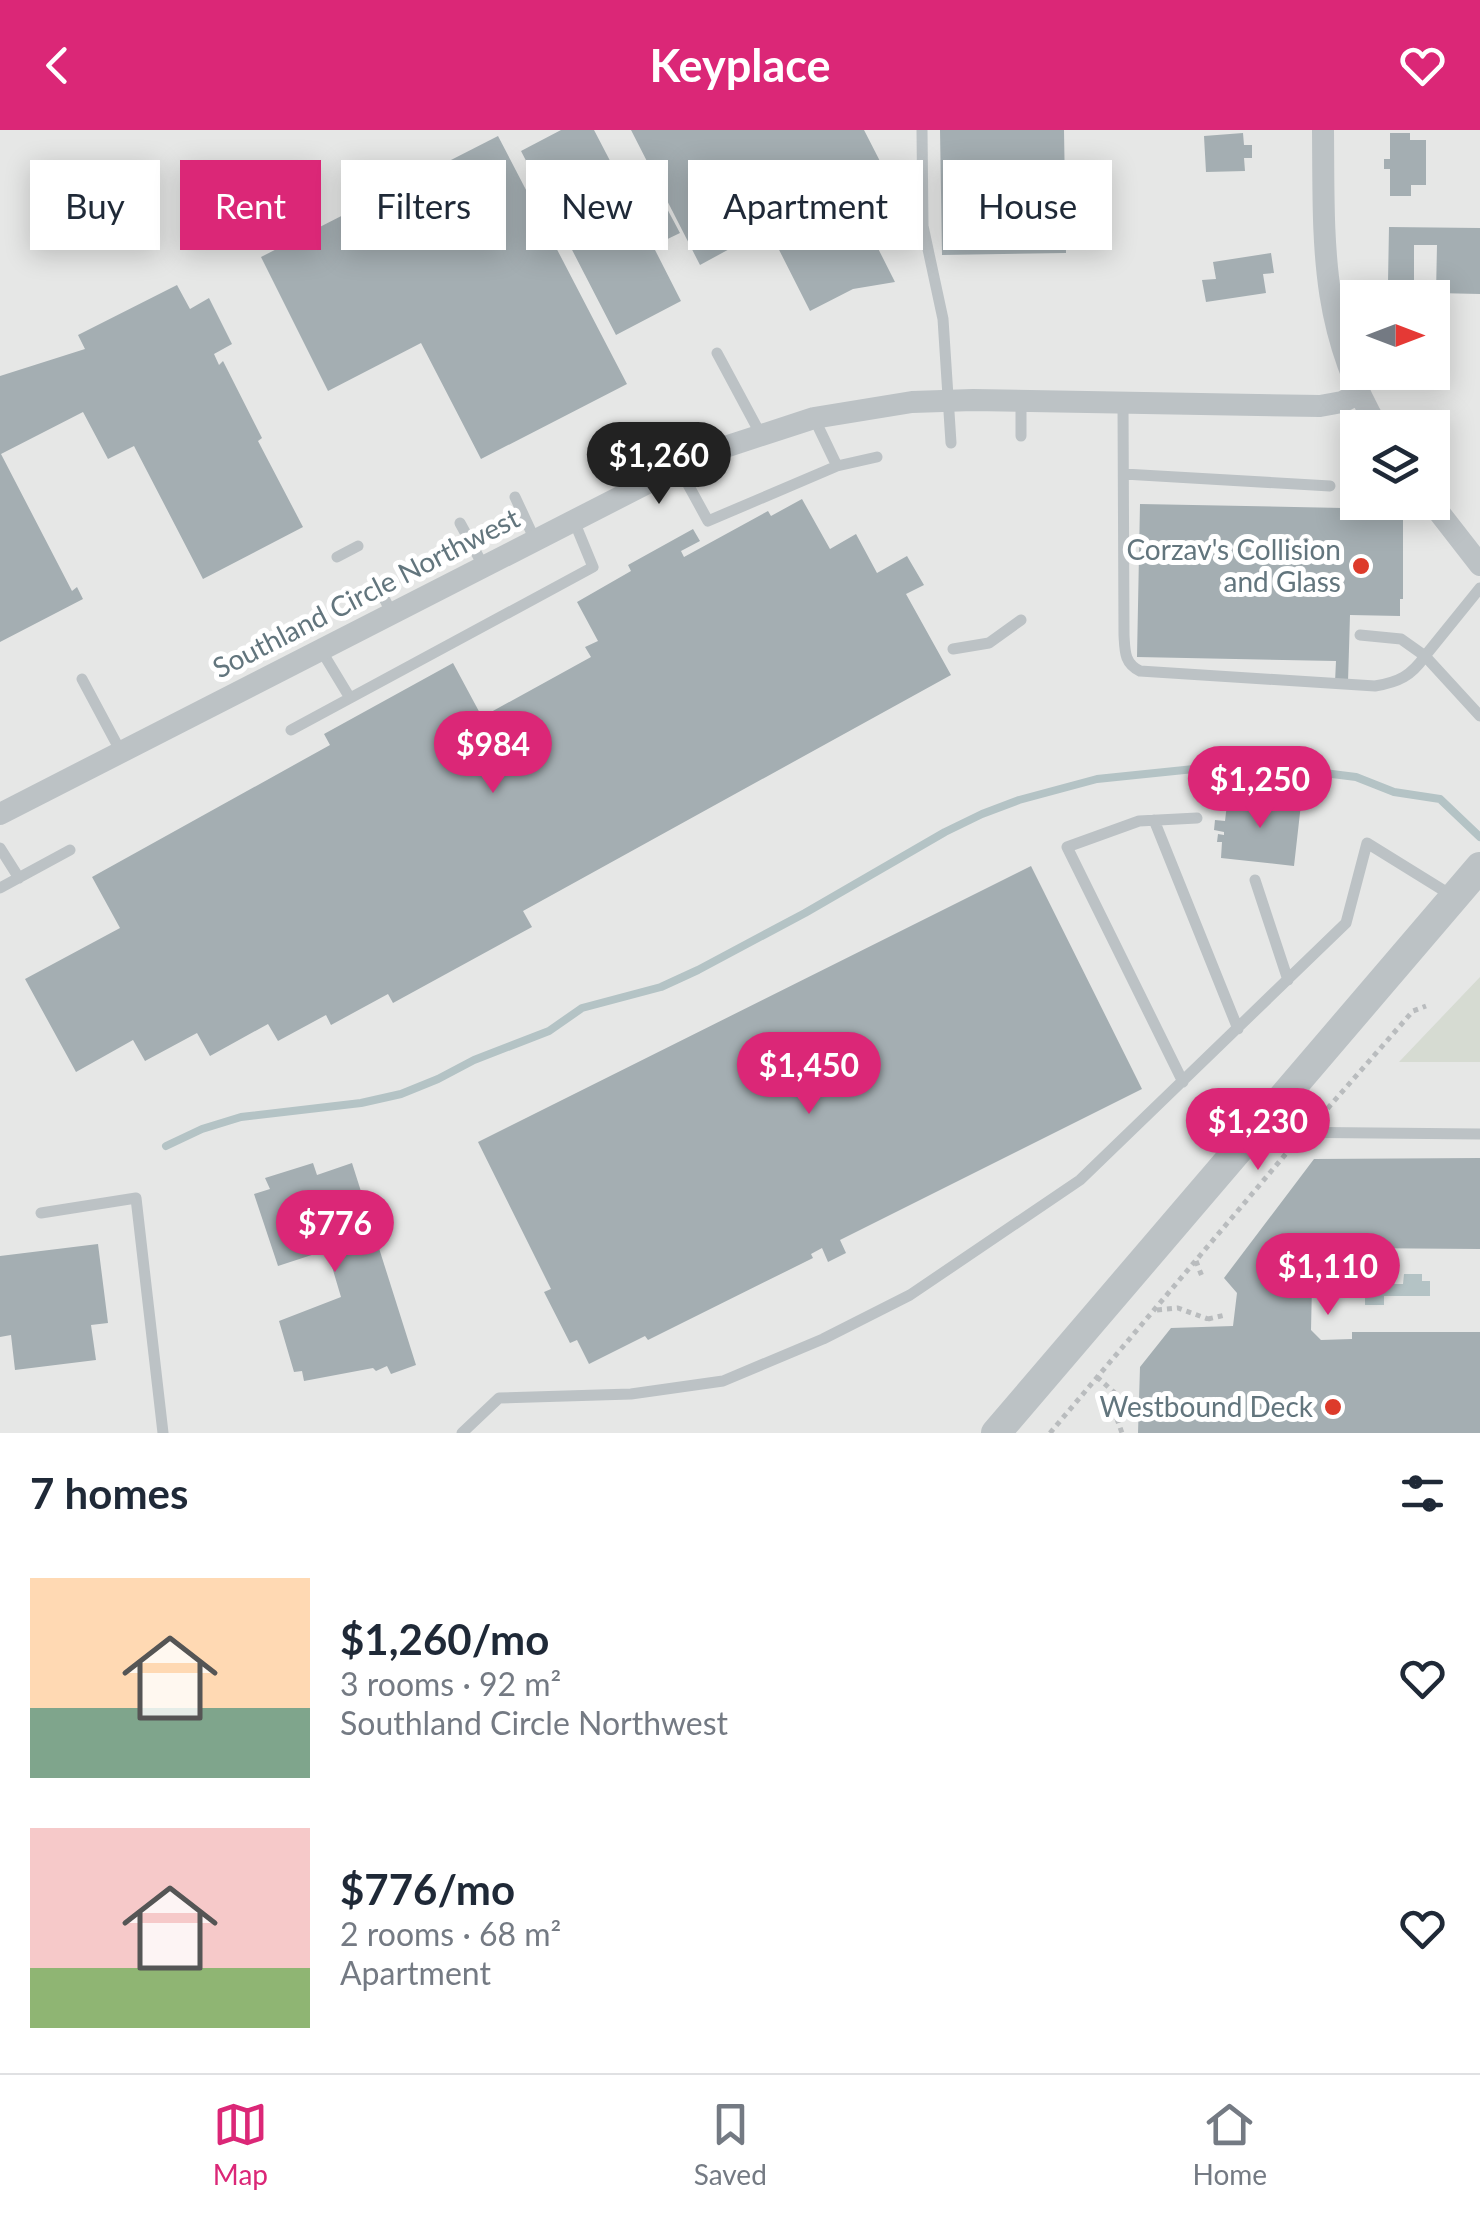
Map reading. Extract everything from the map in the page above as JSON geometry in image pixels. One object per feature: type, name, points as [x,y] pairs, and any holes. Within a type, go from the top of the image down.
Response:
[{"type":"street","points":[[1323,130],[1324,260],[1335,329],[1367,410]]},
{"type":"street","name":"Southland Circle Northwest","points":[[0,814],[679,468],[722,448],[814,418],[912,402],[1320,406],[1358,394]]},
{"type":"street","points":[[1445,520],[1480,565]]},
{"type":"street","points":[[996,1433],[1470,880]]},
{"type":"lane","points":[[922,130],[923,226],[943,320],[951,443]]},
{"type":"lane","points":[[717,353],[761,435]]},
{"type":"lane","points":[[1020,401],[1021,436]]},
{"type":"lane","points":[[1123,403],[1125,655],[1131,666],[1140,671],[1375,686],[1394,682],[1413,674],[1480,588]]},
{"type":"lane","points":[[814,418],[837,466]]},
{"type":"lane","points":[[679,468],[708,521],[837,466],[877,457]]},
{"type":"lane","points":[[1124,474],[1330,486]]},
{"type":"lane","points":[[515,497],[535,540]]},
{"type":"lane","points":[[291,730],[593,567],[574,521]]},
{"type":"lane","points":[[460,523],[484,567]]},
{"type":"lane","points":[[337,556],[358,546]]},
{"type":"lane","points":[[374,578],[392,614]]},
{"type":"lane","points":[[953,649],[989,643],[1021,620]]},
{"type":"lane","points":[[1360,634],[1401,639],[1424,656],[1480,716]]},
{"type":"lane","points":[[320,650],[350,698]]},
{"type":"lane","points":[[82,679],[122,752]]},
{"type":"lane","points":[[1183,1082],[1067,847],[1139,821],[1197,818]]},
{"type":"lane","points":[[1154,820],[1238,1029]]},
{"type":"lane","points":[[462,1433],[499,1398],[632,1394],[723,1382],[823,1340],[910,1295],[1080,1180],[1346,924],[1368,843],[1470,880]]},
{"type":"lane","points":[[0,848],[19,878]]},
{"type":"lane","points":[[0,888],[70,850]]},
{"type":"lane","points":[[1255,880],[1288,980]]},
{"type":"lane","points":[[1254,1132],[1480,1134]]},
{"type":"lane","points":[[41,1213],[136,1198],[162,1433]]},
{"type":"path","points":[[1050,1433],[1361,1068],[1413,1011],[1426,1006]]},
{"type":"path","points":[[1196,1261],[1202,1279]]},
{"type":"path","points":[[1154,1310],[1178,1308],[1208,1322],[1225,1315]]},
{"type":"path","points":[[1208,1309],[1216,1317]]},
{"type":"path","points":[[1097,1377],[1116,1394],[1116,1416],[1122,1433]]},
{"type":"path","points":[[1059,1422],[1060,1433]]},
{"type":"shaded area","points":[[0,130],[1480,130],[1480,1433],[0,1433]]},
{"type":"shaded area","points":[[1480,977],[1480,1062],[1399,1062]]},
{"type":"shaded area","points":[[1372,1269],[1384,1269],[1385,1284],[1403,1284],[1404,1274],[1422,1274],[1422,1281],[1430,1281],[1430,1296],[1384,1296],[1384,1305],[1365,1305],[1365,1297],[1359,1296],[1359,1281],[1372,1280]]},
{"type":"building","points":[[561,130],[594,130],[610,160],[526,161],[521,151]]},
{"type":"building","points":[[631,130],[864,130],[879,160],[688,160],[688,242],[668,202],[668,160],[646,160]]},
{"type":"building","points":[[940,130],[1064,130],[1064,160],[943,160],[943,250],[1066,253],[942,255]]},
{"type":"building","points":[[1243,133],[1244,145],[1252,145],[1252,158],[1244,158],[1245,171],[1206,172],[1204,136]]},
{"type":"building","points":[[1390,133],[1410,133],[1410,140],[1426,140],[1426,185],[1411,185],[1411,196],[1390,196],[1390,169],[1384,169],[1384,159],[1390,159]]},
{"type":"building","points":[[498,136],[526,190],[526,250],[557,250],[627,384],[481,459],[421,343],[328,391],[261,257],[275,250],[321,250],[321,226],[341,216],[341,250],[506,250],[506,160],[451,160]]},
{"type":"building","points":[[668,210],[680,233],[668,239]]},
{"type":"building","points":[[1389,227],[1480,228],[1480,294],[1450,293],[1450,280],[1436,280],[1437,245],[1414,245],[1414,280],[1388,280]]},
{"type":"building","points":[[572,250],[655,250],[681,301],[616,335]]},
{"type":"building","points":[[692,250],[728,250],[700,265]]},
{"type":"building","points":[[779,250],[879,250],[895,282],[853,289],[810,311]]},
{"type":"building","points":[[1271,253],[1274,273],[1263,274],[1266,293],[1206,302],[1202,280],[1216,279],[1213,262]]},
{"type":"building","points":[[177,285],[190,309],[209,298],[232,344],[214,354],[219,365],[223,361],[262,438],[258,441],[303,527],[203,579],[134,446],[108,459],[83,412],[1,454],[72,591],[77,587],[83,599],[0,642],[0,376],[85,349],[78,335]]},
{"type":"building","points":[[802,499],[830,549],[856,534],[877,573],[907,556],[924,585],[906,594],[951,675],[523,911],[532,927],[393,1003],[388,994],[331,1025],[326,1015],[278,1041],[268,1024],[210,1056],[197,1033],[145,1061],[133,1040],[76,1072],[25,979],[120,928],[92,877],[330,745],[324,734],[453,663],[482,717],[591,657],[585,647],[598,641],[577,602],[631,571],[628,565],[693,529],[700,541],[681,551],[684,557],[768,511],[771,516]]},
{"type":"building","points":[[1140,504],[1340,508],[1340,520],[1403,520],[1400,616],[1350,615],[1348,682],[1335,682],[1336,661],[1137,657]]},
{"type":"building","points":[[1228,796],[1301,804],[1294,866],[1221,858],[1222,842],[1217,842],[1218,834],[1224,832],[1214,830],[1215,820],[1225,821]]},
{"type":"building","points":[[1031,866],[1142,1089],[840,1240],[846,1253],[828,1262],[822,1248],[811,1254],[813,1258],[648,1340],[645,1336],[589,1364],[577,1340],[570,1343],[544,1292],[551,1289],[478,1142]]},
{"type":"building","points":[[1480,1158],[1480,1249],[1348,1248],[1319,1285],[1312,1285],[1311,1330],[1321,1340],[1352,1339],[1352,1332],[1480,1332],[1480,1433],[1138,1433],[1140,1367],[1171,1328],[1233,1326],[1237,1293],[1224,1278],[1314,1159]]},
{"type":"building","points":[[313,1163],[317,1175],[352,1163],[416,1365],[391,1374],[387,1366],[304,1381],[302,1371],[294,1372],[279,1321],[341,1297],[327,1250],[278,1266],[254,1194],[270,1189],[265,1178]]},
{"type":"building","points":[[98,1244],[108,1323],[91,1325],[96,1360],[15,1370],[11,1335],[0,1337],[0,1256]]},
{"type":"waterway","points":[[166,1146],[241,1117],[361,1103],[401,1094],[549,1031],[582,1008],[661,987],[698,970],[982,814],[1097,779],[1194,769],[1316,772],[1356,777],[1394,792],[1440,799],[1480,837]]},
{"type":"place","name":"Corzav's Collision and Glass","points":[[1361,566]]},
{"type":"place","name":"Westbound Deck","points":[[1333,1407]]}]
